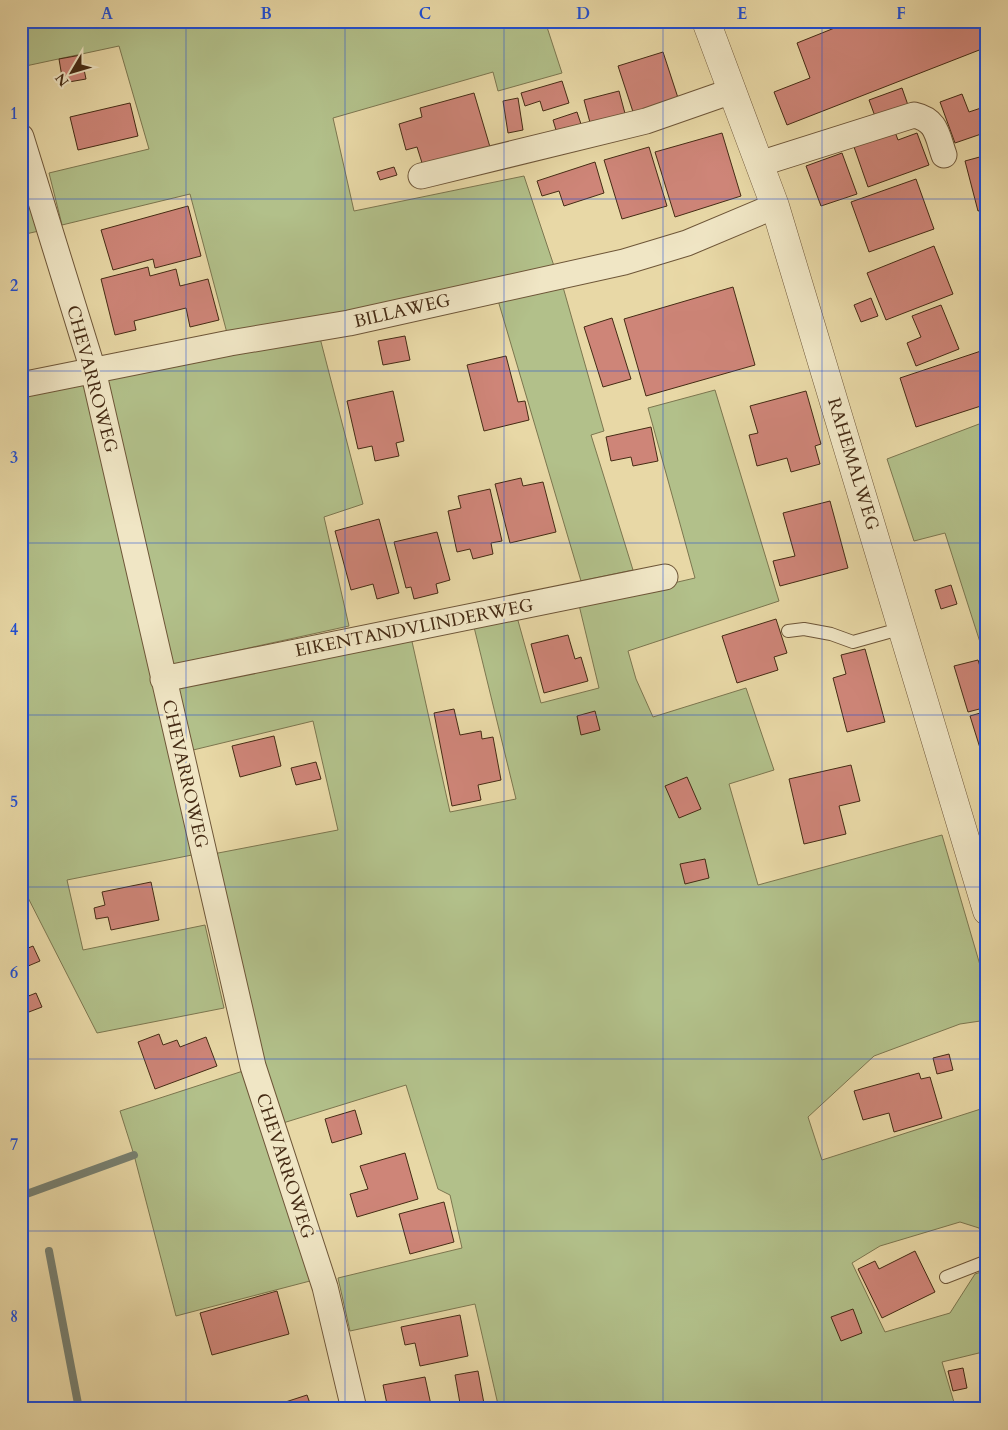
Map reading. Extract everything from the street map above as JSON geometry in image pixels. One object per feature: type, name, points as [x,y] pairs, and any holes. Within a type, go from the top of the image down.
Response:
[{"type":"street","name":"RAHEMALWEG","points":[[706,21],[775,206],[987,910]]},
{"type":"street","points":[[422,176],[646,121],[732,92]]},
{"type":"street","points":[[759,164],[914,114],[924,117],[933,123],[944,155]]},
{"type":"street","name":"CHEVARROWEG","points":[[21,137],[93,370],[253,1066],[325,1287],[354,1409]]},
{"type":"street","name":"BILLAWEG","points":[[21,385],[230,343],[349,323],[624,262],[687,243],[775,206]]},
{"type":"street","name":"EIKENTANDVLINDERWEG","points":[[163,679],[665,577]]},
{"type":"lane","points":[[788,630],[804,628],[831,634],[853,642],[903,628]]},
{"type":"lane","points":[[946,1277],[987,1261]]},
{"type":"green space","points":[[21,21],[545,21],[562,73],[498,91],[493,72],[333,118],[354,211],[524,176],[554,266],[329,316],[227,333],[190,194],[62,225],[49,173],[149,149],[119,46],[21,67]]},
{"type":"green space","points":[[21,186],[39,231],[21,235]]},
{"type":"green space","points":[[563,287],[604,431],[591,435],[633,570],[581,581],[497,297]]},
{"type":"green space","points":[[320,338],[363,504],[324,517],[349,626],[171,665],[103,376]]},
{"type":"green space","points":[[84,384],[192,855],[67,880],[83,950],[205,925],[224,1008],[97,1033],[21,884],[21,397]]},
{"type":"green space","points":[[715,390],[779,601],[628,651],[636,679],[653,717],[746,688],[774,770],[729,784],[758,885],[942,835],[987,989],[987,1020],[960,1024],[874,1056],[808,1117],[822,1160],[987,1107],[987,1246],[979,1228],[960,1222],[880,1246],[852,1263],[885,1332],[950,1313],[975,1274],[987,1270],[987,1351],[942,1362],[956,1409],[499,1409],[475,1304],[350,1331],[338,1278],[462,1248],[450,1195],[438,1189],[406,1085],[283,1123],[262,1060],[213,854],[338,830],[313,721],[189,751],[172,685],[411,637],[450,812],[516,799],[474,627],[517,617],[541,703],[599,688],[579,605],[695,578],[648,408]]},
{"type":"green space","points":[[987,421],[987,664],[945,533],[914,541],[887,459]]},
{"type":"green space","points":[[243,1071],[310,1281],[176,1316],[134,1155],[120,1111]]},
{"type":"building","points":[[852,21],[987,21],[987,47],[787,125],[774,92],[810,78],[797,43]]},
{"type":"building","points":[[663,52],[681,107],[636,121],[618,66]]},
{"type":"building","points":[[81,55],[86,79],[63,83],[59,59]]},
{"type":"building","points":[[562,81],[569,103],[543,111],[540,101],[525,106],[521,93]]},
{"type":"building","points":[[902,88],[909,108],[876,119],[869,100]]},
{"type":"building","points":[[619,91],[627,121],[592,130],[584,100]]},
{"type":"building","points":[[474,93],[490,147],[423,166],[417,147],[406,150],[399,124],[422,117],[420,108]]},
{"type":"building","points":[[962,94],[969,112],[987,106],[987,132],[955,143],[940,102]]},
{"type":"building","points":[[518,98],[523,130],[508,133],[503,101]]},
{"type":"building","points":[[130,103],[138,136],[78,150],[70,117]]},
{"type":"building","points":[[577,112],[584,133],[559,140],[553,120]]},
{"type":"building","points":[[895,132],[898,140],[917,133],[929,165],[868,187],[854,147]]},
{"type":"building","points":[[722,133],[741,196],[675,217],[655,152]]},
{"type":"building","points":[[649,147],[667,206],[622,219],[604,160]]},
{"type":"building","points":[[842,153],[857,194],[821,206],[806,166]]},
{"type":"building","points":[[987,155],[987,209],[978,211],[965,161]]},
{"type":"building","points":[[595,162],[604,193],[564,206],[559,191],[542,196],[537,181]]},
{"type":"building","points":[[394,167],[397,175],[380,180],[377,172]]},
{"type":"building","points":[[916,179],[934,229],[869,252],[851,202]]},
{"type":"building","points":[[188,206],[201,256],[155,268],[153,259],[113,270],[101,230]]},
{"type":"building","points":[[934,246],[953,294],[886,320],[867,273]]},
{"type":"building","points":[[148,267],[150,276],[176,269],[180,286],[208,279],[219,320],[190,327],[186,308],[134,321],[136,330],[115,335],[101,279]]},
{"type":"building","points":[[733,287],[755,365],[646,396],[624,319]]},
{"type":"building","points":[[871,298],[878,316],[861,322],[854,305]]},
{"type":"building","points":[[941,305],[959,349],[916,366],[907,343],[921,337],[912,316]]},
{"type":"building","points":[[612,318],[631,379],[603,387],[584,327]]},
{"type":"building","points":[[405,336],[410,360],[383,365],[378,341]]},
{"type":"building","points":[[987,349],[987,404],[916,427],[900,378]]},
{"type":"building","points":[[506,356],[518,402],[525,401],[529,420],[484,431],[467,365]]},
{"type":"building","points":[[393,391],[404,441],[396,443],[399,456],[375,461],[372,446],[358,449],[347,401]]},
{"type":"building","points":[[806,391],[821,444],[815,446],[820,464],[791,472],[787,458],[757,466],[749,435],[758,433],[750,406]]},
{"type":"building","points":[[651,427],[658,461],[633,466],[631,457],[611,461],[606,437]]},
{"type":"building","points":[[521,478],[523,486],[543,482],[556,532],[510,543],[495,484]]},
{"type":"building","points":[[490,489],[502,541],[491,543],[493,554],[473,559],[470,549],[457,552],[448,511],[461,508],[458,496]]},
{"type":"building","points":[[830,501],[848,568],[780,586],[773,561],[795,556],[783,513]]},
{"type":"building","points":[[379,519],[399,593],[377,599],[373,584],[351,590],[335,531]]},
{"type":"building","points":[[437,532],[450,580],[436,584],[438,593],[414,599],[411,587],[406,588],[394,542]]},
{"type":"building","points":[[951,585],[957,604],[941,609],[935,590]]},
{"type":"building","points":[[776,619],[787,653],[774,657],[778,670],[737,683],[722,636]]},
{"type":"building","points":[[568,635],[575,659],[581,657],[588,681],[544,693],[531,644]]},
{"type":"building","points":[[865,649],[885,722],[847,732],[833,678],[846,674],[841,655]]},
{"type":"building","points":[[978,660],[987,689],[987,707],[968,712],[954,666]]},
{"type":"building","points":[[454,709],[460,735],[481,731],[482,739],[493,737],[501,780],[478,785],[481,800],[452,806],[434,713]]},
{"type":"building","points":[[595,711],[600,730],[581,735],[577,716]]},
{"type":"building","points":[[987,711],[987,763],[985,764],[970,716]]},
{"type":"building","points":[[274,736],[281,766],[240,777],[232,746]]},
{"type":"building","points":[[316,762],[321,779],[296,785],[291,768]]},
{"type":"building","points":[[851,765],[860,801],[839,806],[846,834],[804,844],[789,779]]},
{"type":"building","points":[[687,777],[701,809],[679,818],[665,786]]},
{"type":"building","points":[[705,859],[709,878],[685,884],[680,864]]},
{"type":"building","points":[[151,882],[159,920],[111,930],[108,917],[96,919],[94,908],[105,905],[102,892]]},
{"type":"building","points":[[33,946],[40,961],[21,969],[21,951]]},
{"type":"building","points":[[36,993],[42,1007],[21,1015],[21,999]]},
{"type":"building","points":[[159,1034],[163,1045],[177,1040],[180,1047],[206,1037],[217,1066],[155,1089],[138,1042]]},
{"type":"building","points":[[949,1054],[953,1070],[937,1074],[933,1058]]},
{"type":"building","points":[[919,1073],[921,1079],[930,1077],[942,1118],[894,1132],[889,1113],[863,1120],[854,1091]]},
{"type":"building","points":[[355,1110],[362,1134],[332,1143],[325,1119]]},
{"type":"building","points":[[405,1153],[418,1199],[357,1217],[350,1194],[368,1189],[360,1166]]},
{"type":"building","points":[[444,1202],[454,1242],[410,1254],[399,1214]]},
{"type":"building","points":[[915,1251],[935,1292],[882,1318],[858,1269],[875,1261],[879,1269]]},
{"type":"building","points":[[277,1291],[289,1334],[212,1355],[200,1313]]},
{"type":"building","points":[[853,1309],[862,1333],[841,1341],[831,1317]]},
{"type":"building","points":[[460,1315],[468,1356],[420,1366],[415,1343],[405,1345],[401,1327]]},
{"type":"building","points":[[963,1368],[967,1388],[953,1391],[948,1371]]},
{"type":"building","points":[[478,1371],[485,1409],[461,1409],[455,1375]]},
{"type":"building","points":[[425,1377],[431,1405],[413,1409],[388,1409],[383,1385]]},
{"type":"building","points":[[987,1380],[987,1402],[985,1403],[980,1381]]},
{"type":"building","points":[[307,1395],[312,1409],[264,1409]]},
{"type":"waterway","points":[[21,1196],[134,1155]]},
{"type":"waterway","points":[[49,1251],[79,1409]]}]
